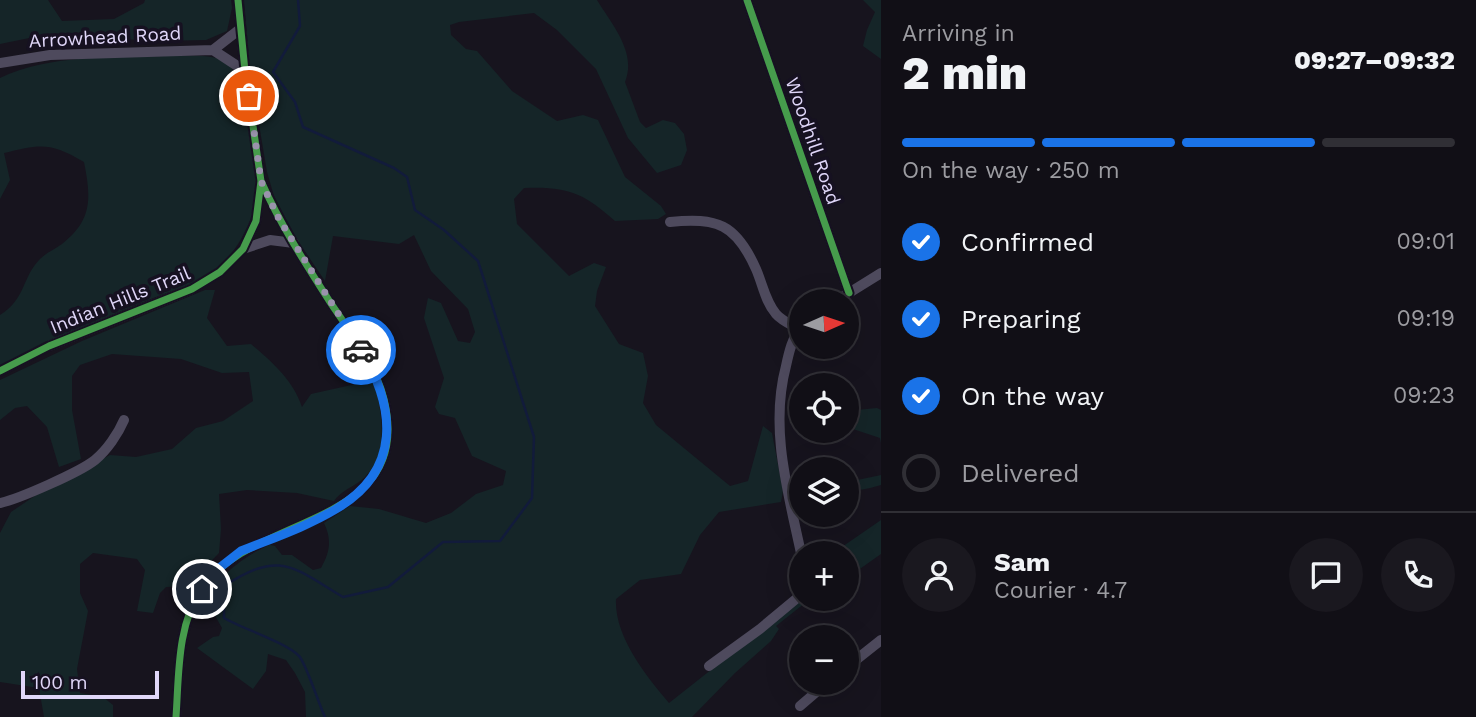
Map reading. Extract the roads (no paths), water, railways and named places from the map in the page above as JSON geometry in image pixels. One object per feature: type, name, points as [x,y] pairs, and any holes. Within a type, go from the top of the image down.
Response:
[{"type":"street","name":"Indian Hills Trail","points":[[0,371],[49,346],[191,289],[220,272],[243,249],[256,221],[261,181],[238,0]]},
{"type":"street","name":"Woodhill Road","points":[[747,0],[848,289]]},
{"type":"street","points":[[240,29],[213,50],[245,71]]},
{"type":"street","name":"Arrowhead Road","points":[[0,63],[50,55],[213,50]]},
{"type":"street","points":[[176,717],[184,630],[194,602],[209,579],[241,551],[323,516],[354,496],[375,473],[385,448],[387,412],[373,369],[279,219],[261,181]]},
{"type":"street","points":[[670,222],[712,221],[729,230],[752,262],[769,303],[778,316],[789,322]]},
{"type":"street","points":[[243,249],[270,240],[294,243]]},
{"type":"street","points":[[855,289],[881,273]]},
{"type":"street","points":[[789,356],[778,407],[782,457],[799,541]]},
{"type":"street","points":[[0,503],[15,499],[88,464],[100,455],[124,420]]},
{"type":"street","points":[[709,666],[789,605]]},
{"type":"street","points":[[859,657],[877,643],[881,657]]},
{"type":"street","points":[[800,706],[813,695]]},
{"type":"waterway","points":[[298,0],[300,26],[273,72],[295,102],[303,127],[394,168],[407,177],[415,210],[444,230],[478,261],[534,437],[532,498],[500,541],[443,542],[388,587],[343,597],[297,570],[285,566],[259,568],[224,586],[224,618],[284,646],[299,656],[325,717]]}]
